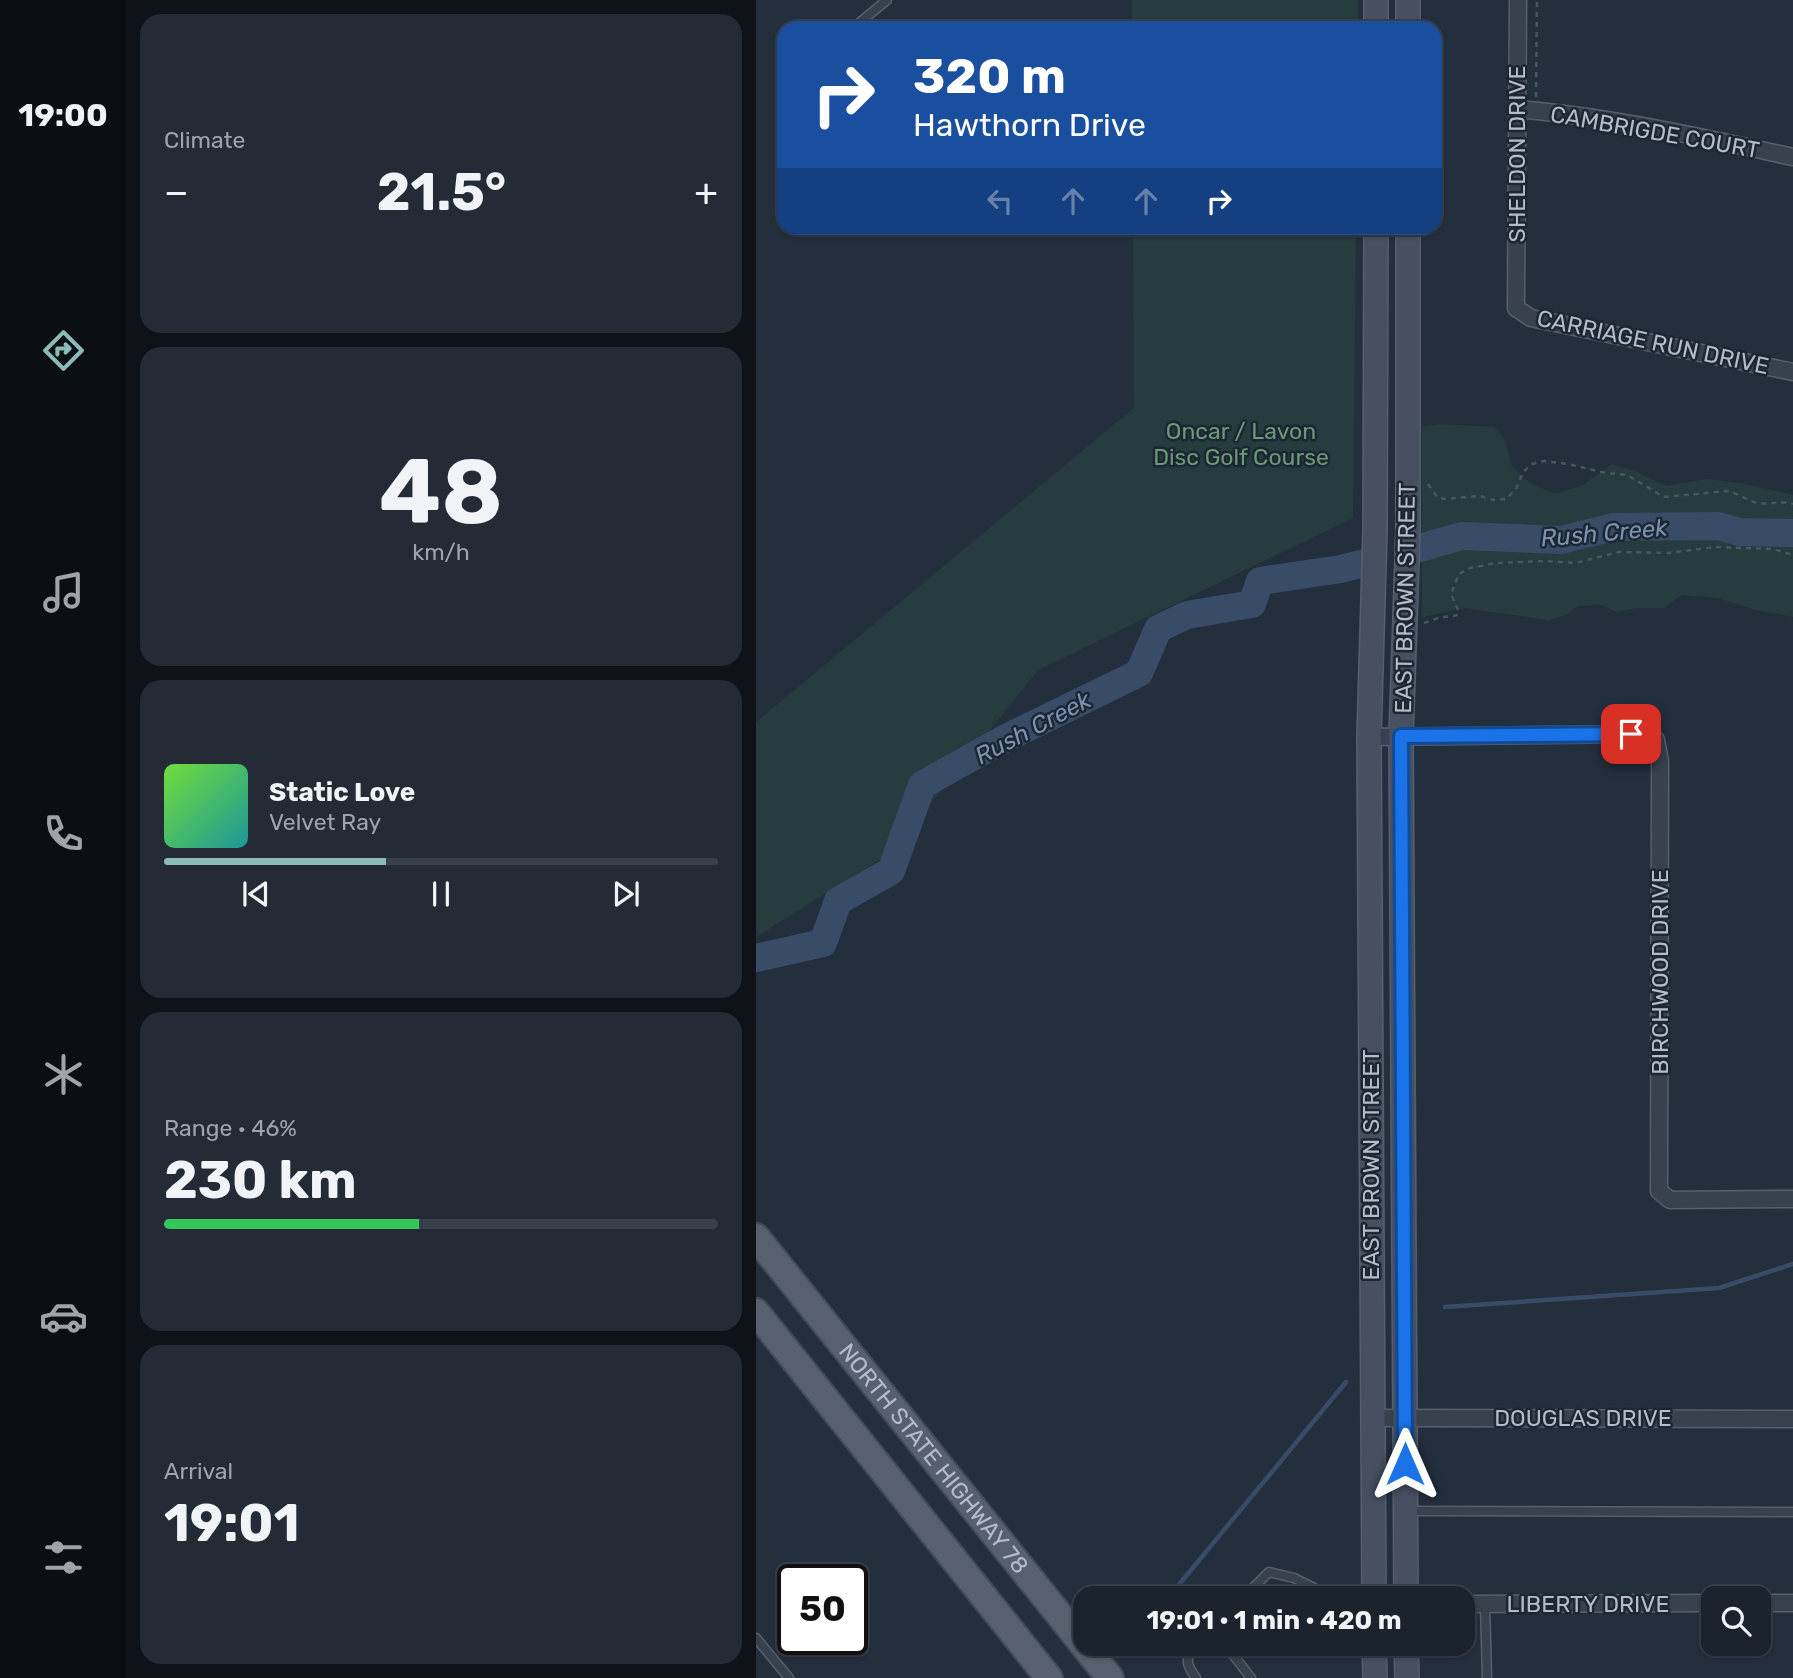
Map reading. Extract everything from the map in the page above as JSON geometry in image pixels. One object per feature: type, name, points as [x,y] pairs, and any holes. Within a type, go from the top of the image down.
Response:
[{"type":"main road","points":[[1376,0],[1376,21]]},
{"type":"main road","points":[[1408,0],[1408,21]]},
{"type":"main road","name":"EAST BROWN STREET","points":[[1374,1586],[1369,737],[1375,530],[1376,235]]},
{"type":"main road","name":"EAST BROWN STREET","points":[[1406,1586],[1401,736],[1408,530],[1408,235]]},
{"type":"main road","points":[[1370,967],[1402,967]]},
{"type":"main road","name":"NORTH STATE HIGHWAY 78","points":[[756,1237],[1110,1678]]},
{"type":"main road","name":"NORTH STATE HIGHWAY 78","points":[[756,1312],[1049,1678]]},
{"type":"main road","points":[[1374,1656],[1375,1678]]},
{"type":"main road","points":[[1406,1656],[1407,1678]]},
{"type":"street","name":"SHELDON DRIVE","points":[[1516,309],[1518,0]]},
{"type":"street","name":"CAMBRIGDE COURT","points":[[1517,109],[1661,129],[1793,157]]},
{"type":"street","name":"CARRIAGE RUN DRIVE","points":[[1516,309],[1531,318],[1793,372]]},
{"type":"street","name":"BIRCHWOOD DRIVE","points":[[1401,736],[1631,734],[1656,740],[1660,752],[1659,1191],[1670,1200],[1793,1199]]},
{"type":"street","points":[[1369,737],[1401,736]]},
{"type":"street","name":"DOUGLAS DRIVE","points":[[1373,1418],[1793,1419]]},
{"type":"street","name":"LIBERTY DRIVE","points":[[1475,1604],[1701,1603]]},
{"type":"street","points":[[1771,1603],[1793,1603]]},
{"type":"lane","points":[[862,21],[887,0]]},
{"type":"lane","points":[[1405,1511],[1793,1512]]},
{"type":"lane","points":[[1255,1586],[1269,1572],[1294,1578],[1310,1586]]},
{"type":"lane","points":[[1485,1604],[1487,1678]]},
{"type":"lane","points":[[756,1637],[789,1678]]},
{"type":"lane","points":[[1188,1656],[1187,1662],[1196,1678]]},
{"type":"lane","points":[[1234,1656],[1251,1678]]},
{"type":"path","points":[[1535,111],[1537,0]]},
{"type":"path","points":[[1427,479],[1437,497],[1444,499],[1480,496],[1493,500],[1506,499],[1516,489],[1523,472],[1532,464],[1544,461],[1606,474],[1627,475],[1664,497],[1727,491],[1758,503],[1787,501],[1793,504]]},
{"type":"path","points":[[1420,630],[1425,622],[1458,615],[1451,594],[1459,574],[1471,568],[1496,563],[1575,563],[1619,552],[1668,553],[1715,547],[1773,549],[1793,555]]},
{"type":"green space","points":[[1132,0],[1358,0],[1358,21],[1132,21]]},
{"type":"green space","name":"Oncar / Lavon Disc Golf Course","points":[[1133,235],[1356,235],[1353,518],[1038,670],[892,852],[756,937],[756,722],[1134,408]]},
{"type":"green space","points":[[1439,424],[1494,427],[1505,440],[1512,467],[1529,482],[1555,494],[1583,485],[1612,464],[1633,470],[1666,486],[1707,479],[1740,483],[1793,495],[1793,617],[1756,610],[1717,598],[1682,595],[1664,608],[1636,608],[1617,612],[1601,605],[1578,606],[1566,615],[1549,620],[1465,608],[1422,617],[1422,426]]},
{"type":"waterway","name":"Rush Creek","points":[[1416,549],[1462,536],[1561,540],[1613,527],[1718,526],[1740,532],[1793,533]]},
{"type":"waterway","name":"Rush Creek","points":[[756,958],[823,943],[838,901],[891,871],[922,785],[1006,738],[1139,673],[1158,629],[1187,615],[1252,604],[1260,581],[1360,564]]},
{"type":"waterway","points":[[1445,1307],[1719,1288],[1793,1264]]},
{"type":"waterway","points":[[1178,1586],[1346,1382]]},
{"type":"route","points":[[1405,1464],[1401,736],[1631,734]]}]
